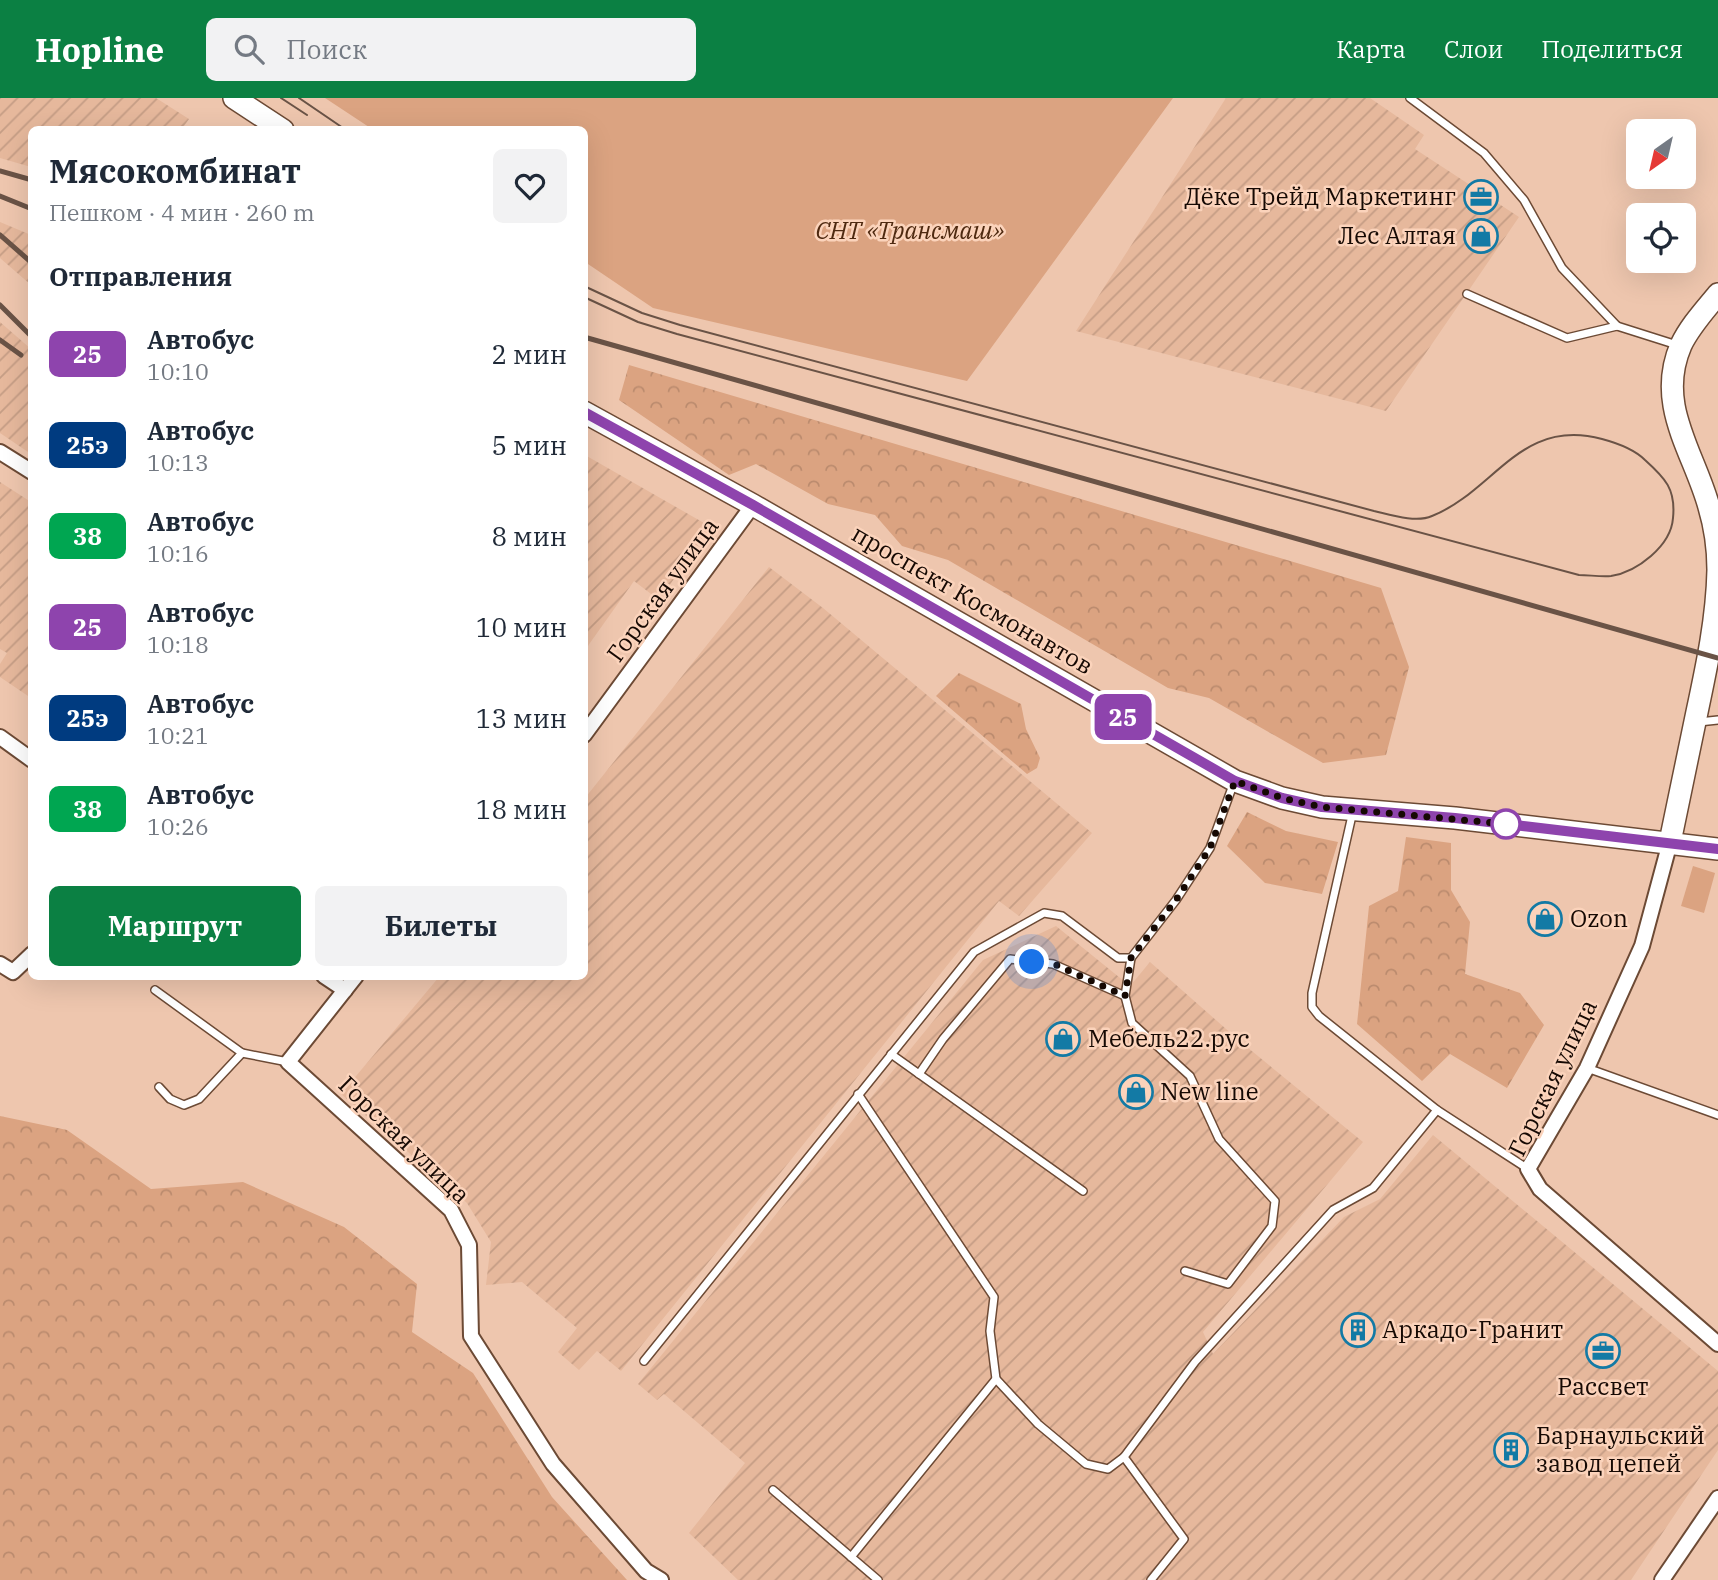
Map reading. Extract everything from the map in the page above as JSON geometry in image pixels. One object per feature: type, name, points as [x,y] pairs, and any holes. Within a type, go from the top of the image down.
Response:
[{"type":"main road","points":[[234,98],[277,126]]},
{"type":"main road","points":[[1670,842],[1711,645],[1718,570],[1717,545],[1707,491],[1679,428],[1671,398],[1673,374],[1681,346],[1695,321],[1718,293]]},
{"type":"main road","name":"проспект Космонавтов","points":[[588,414],[753,505],[1235,781],[1282,798],[1353,810],[1455,818],[1718,849]]},
{"type":"street","points":[[0,452],[28,470]]},
{"type":"street","name":"Горская улица","points":[[588,731],[753,505]]},
{"type":"street","points":[[0,737],[28,757]]},
{"type":"street","name":"Горская улица","points":[[1670,842],[1642,946],[1587,1068],[1528,1169],[1540,1189],[1718,1344]]},
{"type":"street","points":[[0,964],[13,972],[28,958]]},
{"type":"street","points":[[330,980],[345,990]]},
{"type":"street","points":[[288,1062],[353,980]]},
{"type":"street","name":"Горская улица","points":[[288,1062],[451,1210],[469,1245],[471,1336],[553,1464],[646,1571],[661,1580]]},
{"type":"street","points":[[1662,1580],[1718,1498]]},
{"type":"lane","points":[[1410,98],[1484,153],[1524,200],[1562,268],[1617,326],[1681,346]]},
{"type":"lane","points":[[1468,294],[1567,338],[1617,326]]},
{"type":"lane","points":[[1695,723],[1718,720]]},
{"type":"lane","points":[[1185,1271],[1228,1284],[1272,1226],[1275,1201],[1219,1139],[1190,1076],[1132,1023],[1125,996],[1131,958],[1176,900],[1210,848],[1235,781]]},
{"type":"lane","points":[[1353,810],[1312,993],[1312,1007],[1319,1016],[1437,1110],[1528,1169]]},
{"type":"lane","points":[[644,1361],[974,952],[1044,913],[1062,916],[1118,958],[1131,958]]},
{"type":"lane","points":[[919,1074],[943,1039],[1010,959],[1054,964],[1125,996]]},
{"type":"lane","points":[[155,990],[242,1053],[288,1062]]},
{"type":"lane","points":[[159,1087],[170,1099],[184,1105],[199,1099],[242,1053]]},
{"type":"lane","points":[[891,1054],[1083,1191]]},
{"type":"lane","points":[[1587,1068],[1718,1115]]},
{"type":"lane","points":[[858,1094],[995,1297],[990,1331],[996,1379],[1038,1424],[1086,1464],[1108,1469],[1124,1457],[1195,1362],[1333,1210],[1373,1188],[1437,1110]]},
{"type":"lane","points":[[851,1557],[996,1379]]},
{"type":"lane","points":[[1124,1457],[1184,1539],[1151,1580]]},
{"type":"lane","points":[[773,1490],[878,1580]]},
{"type":"shaded area","points":[[0,98],[156,98],[189,119],[184,126],[28,126],[28,166],[0,158]]},
{"type":"shaded area","points":[[1226,98],[1370,98],[1424,135],[1415,149],[1519,217],[1386,411],[1076,331]]},
{"type":"shaded area","points":[[0,222],[28,234],[28,282],[0,258]]},
{"type":"shaded area","points":[[0,322],[28,346],[28,452],[0,433]]},
{"type":"shaded area","points":[[588,457],[711,527],[659,600],[634,581],[588,646]]},
{"type":"shaded area","points":[[0,482],[28,500],[28,696],[0,677],[0,664],[7,653],[0,649]]},
{"type":"shaded area","points":[[769,567],[823,608],[1092,833],[1019,916],[999,901],[621,1371],[597,1351],[579,1370],[558,1352],[577,1328],[522,1282],[486,1285],[491,1242],[467,1203],[341,1094],[436,980],[588,980],[588,794]]},
{"type":"shaded area","points":[[1056,926],[1130,986],[1150,962],[1242,1043],[1363,1142],[1203,1332],[1213,1354],[1344,1217],[1380,1199],[1433,1135],[1718,1371],[1718,1450],[1631,1580],[738,1580],[689,1533],[745,1463],[664,1394],[657,1400],[638,1384],[983,960]]},
{"type":"green space","name":"СНТ «Трансмаш»","points":[[325,98],[1173,98],[967,381],[653,308],[588,264],[588,126],[367,126]]},
{"type":"green space","points":[[629,365],[1381,588],[1409,667],[1386,755],[1323,763],[1209,698],[1168,688],[948,560],[902,546],[875,515],[828,504],[756,464],[729,475],[619,400]]},
{"type":"green space","points":[[959,673],[1021,704],[1026,729],[1040,758],[1037,768],[1027,774],[936,696]]},
{"type":"green space","points":[[1247,812],[1286,831],[1338,842],[1322,894],[1265,883],[1227,846]]},
{"type":"green space","points":[[1406,837],[1451,843],[1451,890],[1470,922],[1465,974],[1520,993],[1544,1025],[1507,1088],[1450,1054],[1422,1081],[1357,1024],[1369,906],[1398,891]]},
{"type":"green space","points":[[1693,866],[1715,873],[1704,913],[1681,906]]},
{"type":"green space","points":[[0,1116],[67,1130],[151,1189],[243,1182],[344,1227],[417,1284],[412,1332],[473,1373],[552,1497],[627,1580],[0,1580]]},
{"type":"tram line","points":[[281,98],[307,115]]},
{"type":"tram line","points":[[299,98],[340,126]]},
{"type":"tram line","points":[[588,288],[642,313],[680,325],[1403,518],[1426,518],[1454,505],[1510,460],[1529,447],[1550,438],[1574,435],[1602,439],[1641,456],[1668,485],[1673,499],[1671,528],[1659,548],[1631,569],[1611,576],[1579,575],[677,334],[638,322],[588,299]]},
{"type":"railway","points":[[0,171],[28,179]]},
{"type":"railway","points":[[0,196],[28,207]]},
{"type":"railway","points":[[0,235],[28,260]]},
{"type":"railway","points":[[0,305],[28,333]]},
{"type":"railway","points":[[588,338],[1718,658]]},
{"type":"railway","points":[[0,340],[21,355]]},
{"type":"bus line","name":"25","points":[[588,414],[753,505],[1235,781],[1282,798],[1322,807],[1455,818],[1718,849]]},
{"type":"place","name":"Дёке Трейд Маркетинг","points":[[1481,197]]},
{"type":"place","name":"Лес Алтая","points":[[1481,236]]},
{"type":"place","name":"Ozon","points":[[1545,919]]},
{"type":"place","name":"Мебель22.рус","points":[[1063,1039]]},
{"type":"place","name":"New line","points":[[1136,1092]]},
{"type":"place","name":"Аркадо-Гранит","points":[[1358,1330]]},
{"type":"place","name":"Рассвет","points":[[1603,1351]]},
{"type":"place","name":"Барнаульский завод цепей","points":[[1511,1450]]},
{"type":"route","points":[[1032,962],[1054,964],[1125,996],[1131,958],[1176,900],[1210,848],[1235,781],[1282,798],[1322,807],[1506,824]]}]
